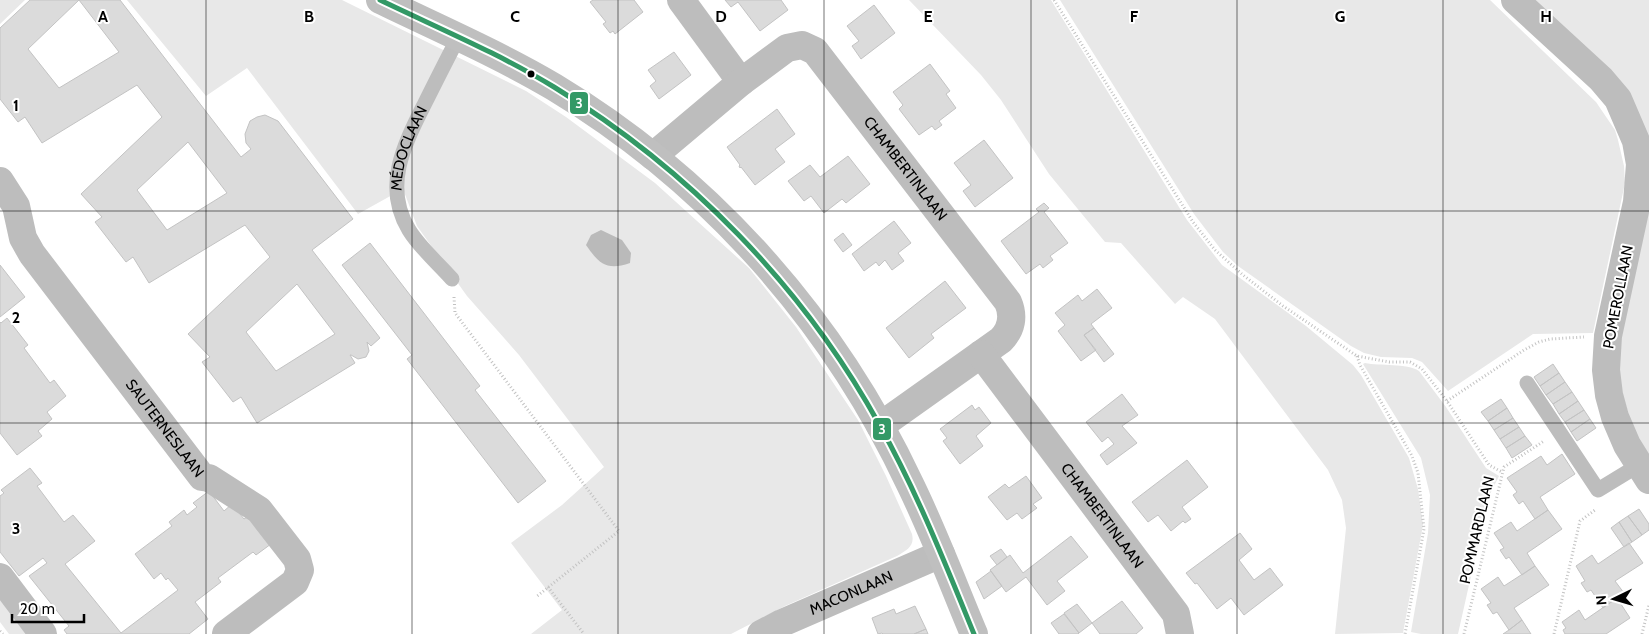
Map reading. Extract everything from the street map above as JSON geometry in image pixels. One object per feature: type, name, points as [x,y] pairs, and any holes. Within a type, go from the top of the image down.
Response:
[{"type":"street","points":[[380,0],[554,88],[623,133],[653,156],[724,219],[774,272],[812,319],[846,369],[880,426],[910,484],[974,634]]},
{"type":"street","points":[[681,0],[741,82]]},
{"type":"street","name":"POMEROLLAAN","points":[[1515,0],[1601,79],[1618,99],[1645,164],[1608,336],[1606,370],[1611,406],[1627,445],[1644,473]]},
{"type":"street","name":"CHAMBERTINLAAN","points":[[653,156],[741,82],[787,48],[802,44],[815,51],[1008,302],[1012,321],[1008,332],[1001,340],[880,426]]},
{"type":"street","name":"SAUTERNESLAAN","points":[[0,181],[16,206],[23,238],[32,254],[202,477],[209,478],[259,510],[297,559],[300,570],[295,582],[226,634]]},
{"type":"street","name":"CHAMBERTINLAAN","points":[[981,354],[1176,614],[1180,634]]},
{"type":"street","name":"MACONLAAN","points":[[761,634],[782,623],[941,554]]},
{"type":"street","points":[[0,577],[43,634]]},
{"type":"lane","name":"MÉDOCLAAN","points":[[452,279],[408,230],[400,208],[397,189],[399,162],[404,148],[458,38]]},
{"type":"lane","points":[[1526,383],[1598,490],[1644,473]]},
{"type":"path","points":[[1054,0],[1206,240],[1243,275],[1357,356],[1389,362],[1410,362],[1417,365],[1447,401],[1489,465],[1502,472]]},
{"type":"path","points":[[452,279],[455,313],[620,532],[536,597]]},
{"type":"path","points":[[1447,401],[1539,342],[1550,339],[1608,336]]},
{"type":"path","points":[[1357,356],[1360,365],[1412,456],[1418,473],[1424,529],[1406,634]]},
{"type":"path","name":"POMMARDLAAN","points":[[1464,634],[1504,467],[1560,432]]},
{"type":"path","points":[[1554,634],[1580,521],[1598,507],[1598,490]]},
{"type":"path","points":[[548,587],[584,634]]},
{"type":"path","points":[[1642,634],[1649,605]]},
{"type":"path","points":[[0,631],[3,634]]},
{"type":"shaded area","points":[[0,0],[25,0],[0,24]]},
{"type":"shaded area","points":[[127,0],[342,0],[526,91],[566,117],[655,183],[749,268],[796,327],[858,420],[912,534],[911,545],[897,556],[785,606],[731,634],[531,634],[562,610],[511,543],[562,505],[604,467],[519,355],[467,296],[417,226],[403,189],[358,214],[247,68],[206,96]]},
{"type":"shaded area","points":[[909,0],[1051,0],[1187,220],[1222,265],[1306,326],[1353,365],[1361,375],[1409,458],[1418,489],[1423,525],[1403,633],[1335,634],[1346,528],[1342,500],[1328,470],[1215,319],[1183,297],[1175,304],[1121,243],[1105,242],[1049,174],[1001,100],[981,75]]},
{"type":"shaded area","points":[[1060,0],[1490,0],[1596,102],[1615,130],[1624,166],[1625,183],[1593,333],[1533,334],[1448,391],[1422,362],[1412,358],[1381,357],[1364,353],[1351,346],[1238,266],[1223,252],[1194,214]]},
{"type":"shaded area","points":[[1532,0],[1649,0],[1649,147]]},
{"type":"shaded area","points":[[1649,201],[1649,463],[1637,441],[1622,393],[1617,360]]},
{"type":"shaded area","points":[[601,230],[622,240],[631,253],[630,263],[609,266],[595,257],[586,245],[591,235]]},
{"type":"shaded area","points":[[1363,364],[1408,367],[1419,371],[1446,407],[1486,468],[1499,476],[1489,496],[1458,634],[1421,634],[1411,632],[1428,533],[1430,495],[1421,458]]},
{"type":"shaded area","points":[[0,584],[37,634],[9,634],[0,622]]},
{"type":"building","points":[[30,0],[79,0],[120,0],[241,157],[251,149],[246,143],[245,134],[250,121],[265,115],[278,121],[353,219],[312,250],[380,338],[371,346],[367,342],[369,351],[366,357],[358,359],[350,355],[355,363],[257,423],[241,397],[233,402],[202,362],[210,357],[188,334],[270,257],[245,225],[149,283],[133,257],[126,262],[95,222],[102,217],[81,194],[162,117],[137,85],[42,143],[25,117],[18,122],[0,99],[0,28]],"holes":[[[79,0],[119,52],[59,88],[28,49]],[[188,142],[227,193],[167,230],[137,190]],[[297,284],[335,334],[276,371],[246,332]]]},
{"type":"building","points":[[593,0],[634,0],[643,12],[615,34],[613,31],[610,33],[603,24],[606,22],[590,2]]},
{"type":"building","points":[[725,0],[781,0],[788,10],[760,31],[738,2],[731,7]]},
{"type":"building","points":[[874,5],[895,33],[861,59],[852,46],[859,41],[847,26]]},
{"type":"building","points":[[674,52],[691,75],[659,99],[650,86],[656,81],[648,70]]},
{"type":"building","points":[[930,64],[950,91],[946,94],[956,108],[939,121],[942,125],[935,130],[932,126],[919,135],[899,109],[903,105],[893,92]]},
{"type":"building","points":[[777,109],[795,134],[775,149],[785,162],[755,185],[740,168],[740,165],[727,147]]},
{"type":"building","points":[[984,140],[1013,178],[975,207],[963,191],[971,185],[954,163]]},
{"type":"building","points":[[848,156],[870,184],[846,203],[842,199],[824,213],[811,196],[804,201],[788,181],[810,165],[820,177]]},
{"type":"building","points":[[1044,203],[1049,208],[1044,212],[1068,243],[1050,256],[1053,260],[1043,268],[1040,264],[1026,274],[1001,241],[1039,212],[1036,209]]},
{"type":"building","points":[[894,221],[911,243],[898,253],[904,261],[892,270],[885,260],[879,266],[876,262],[864,271],[852,254]]},
{"type":"building","points":[[843,233],[852,245],[843,252],[834,240]]},
{"type":"building","points":[[370,243],[480,386],[475,390],[546,481],[518,503],[407,359],[412,355],[342,265]]},
{"type":"building","points":[[0,265],[25,297],[0,317]]},
{"type":"building","points":[[945,281],[966,308],[931,334],[934,338],[909,358],[886,328]]},
{"type":"building","points":[[1097,289],[1112,308],[1091,324],[1094,328],[1084,335],[1096,350],[1081,361],[1058,331],[1065,325],[1055,313],[1078,295],[1082,301]]},
{"type":"building","points":[[7,318],[28,345],[24,348],[50,383],[54,380],[66,396],[47,412],[52,419],[38,431],[42,436],[17,455],[0,433],[0,322]]},
{"type":"building","points":[[1094,328],[1114,354],[1104,362],[1084,335]]},
{"type":"building","points":[[1553,364],[1559,373],[1540,386],[1534,377]]},
{"type":"building","points":[[1559,373],[1565,382],[1546,395],[1540,386]]},
{"type":"building","points":[[1565,382],[1572,392],[1553,404],[1546,395]]},
{"type":"building","points":[[1572,392],[1578,401],[1559,414],[1553,404]]},
{"type":"building","points":[[1122,394],[1138,415],[1122,426],[1137,443],[1107,465],[1100,455],[1114,444],[1108,437],[1102,442],[1086,422]]},
{"type":"building","points":[[1501,399],[1507,408],[1488,421],[1481,412]]},
{"type":"building","points":[[1578,401],[1584,410],[1565,422],[1559,414]]},
{"type":"building","points":[[972,405],[975,410],[979,407],[991,423],[976,436],[983,446],[960,464],[943,441],[947,438],[940,429]]},
{"type":"building","points":[[1507,408],[1513,418],[1494,430],[1488,421]]},
{"type":"building","points":[[1584,410],[1590,419],[1571,432],[1565,422]]},
{"type":"building","points":[[1513,418],[1519,427],[1500,439],[1494,430]]},
{"type":"building","points":[[1590,419],[1596,428],[1577,441],[1571,432]]},
{"type":"building","points":[[1519,427],[1525,436],[1506,448],[1500,439]]},
{"type":"building","points":[[1525,436],[1532,445],[1512,458],[1506,448]]},
{"type":"building","points":[[1562,454],[1575,474],[1540,497],[1548,510],[1535,519],[1523,501],[1519,504],[1513,495],[1517,492],[1507,478],[1541,456],[1547,465]]},
{"type":"building","points":[[1187,460],[1208,487],[1182,507],[1191,519],[1185,523],[1183,521],[1171,531],[1158,515],[1148,522],[1132,502]]},
{"type":"building","points":[[30,468],[42,483],[37,486],[64,522],[73,515],[95,541],[65,564],[121,633],[178,590],[161,573],[154,579],[135,554],[172,526],[169,522],[184,510],[187,515],[197,507],[193,503],[209,491],[224,511],[232,504],[244,519],[250,515],[271,544],[256,555],[253,552],[218,578],[221,582],[195,602],[208,619],[189,634],[67,634],[64,630],[69,626],[29,576],[47,563],[43,558],[19,576],[0,552],[0,496],[4,493],[1,490]]},
{"type":"building","points":[[1026,476],[1042,498],[1033,504],[1037,508],[1022,519],[1017,513],[1007,520],[988,497],[1005,484],[1009,488]]},
{"type":"building","points":[[1639,509],[1649,524],[1649,530],[1642,535],[1628,516]]},
{"type":"building","points":[[1548,510],[1562,529],[1527,553],[1535,566],[1522,575],[1509,557],[1506,559],[1500,550],[1504,548],[1494,533],[1511,522],[1517,531]]},
{"type":"building","points":[[1628,516],[1642,535],[1632,542],[1619,522]]},
{"type":"building","points":[[1619,522],[1632,542],[1624,547],[1611,528]]},
{"type":"building","points":[[1240,533],[1252,549],[1239,560],[1254,580],[1270,568],[1283,585],[1244,615],[1231,598],[1217,609],[1197,583],[1195,584],[1186,573]]},
{"type":"building","points":[[1071,536],[1088,557],[1057,581],[1065,591],[1047,605],[1026,577],[1006,592],[990,570],[1010,555],[1023,573]]},
{"type":"building","points":[[1629,543],[1643,563],[1615,581],[1624,593],[1603,608],[1591,590],[1587,592],[1581,583],[1585,581],[1576,566],[1592,555],[1598,564]]},
{"type":"building","points":[[1001,549],[1007,557],[997,565],[990,556]]},
{"type":"building","points":[[1535,566],[1549,585],[1514,608],[1522,620],[1509,630],[1497,612],[1493,614],[1487,605],[1491,603],[1481,589],[1498,577],[1504,586]]},
{"type":"building","points":[[991,571],[1002,586],[984,599],[976,582]]},
{"type":"building","points":[[1617,598],[1630,618],[1606,634],[1565,634],[1563,630],[1566,628],[1562,622],[1579,610],[1585,620]]},
{"type":"building","points":[[1122,601],[1143,628],[1136,634],[1100,634],[1092,623]]},
{"type":"building","points":[[1077,604],[1092,623],[1079,633],[1064,613]]},
{"type":"building","points":[[915,606],[926,629],[914,634],[878,634],[872,618],[894,609],[896,614]]},
{"type":"building","points":[[1064,614],[1078,634],[1059,634],[1051,623]]},
{"type":"building","points":[[1522,620],[1531,634],[1503,634],[1509,630]]},
{"type":"building","points":[[926,629],[928,634],[914,634]]},
{"type":"transit line","name":"3","points":[[380,0],[490,52],[554,87],[603,119],[651,155],[696,193],[738,234],[778,278],[815,325],[849,373],[893,450],[918,502],[974,634]]}]
